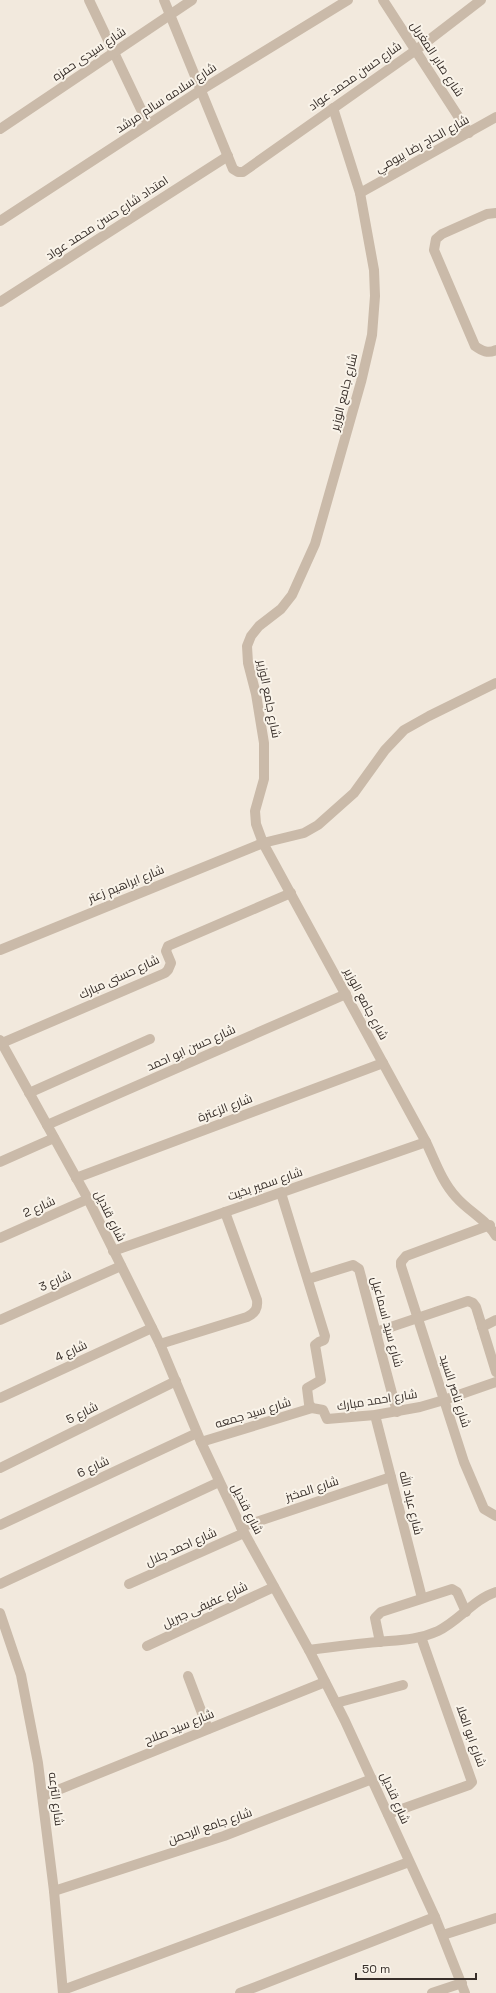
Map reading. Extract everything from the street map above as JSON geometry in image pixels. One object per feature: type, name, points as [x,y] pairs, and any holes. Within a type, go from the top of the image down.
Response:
[{"type":"street","points":[[89,0],[148,124]]},
{"type":"street","points":[[164,0],[228,156]]},
{"type":"street","name":"شارع سيدى حمزه","points":[[0,129],[192,0]]},
{"type":"street","name":"شارع سلامه سالم مرشد","points":[[0,221],[201,90],[348,0]]},
{"type":"street","name":"شارع صابر المغربل","points":[[382,0],[469,133]]},
{"type":"street","name":"شارع حسن محمد عواد","points":[[228,156],[234,171],[243,172],[416,50],[481,0]]},
{"type":"street","name":"شارع جامع الوزير","points":[[332,108],[360,193],[374,270],[375,296],[372,335],[361,382],[315,544],[292,595],[281,609],[259,626],[251,636],[247,646],[248,663],[256,694],[264,743],[264,779],[255,811],[256,824],[263,843],[426,1142],[445,1182],[455,1196],[490,1225],[496,1236]]},
{"type":"street","name":"شارع الحاج رضا بيومي","points":[[360,193],[496,117]]},
{"type":"street","name":"امتداد شارع حسن محمد عواد","points":[[1,298],[228,156]]},
{"type":"street","points":[[496,213],[486,214],[442,234],[436,239],[434,250],[475,346],[482,351],[490,352],[496,350]]},
{"type":"street","name":"شارع ابراهيم زعتر","points":[[0,950],[263,843],[304,833],[318,825],[354,793],[385,750],[404,730],[496,683]]},
{"type":"street","name":"شارع حسنى مبارك","points":[[1,1042],[165,973],[171,963],[166,951],[168,946],[291,893]]},
{"type":"street","name":"شارع حسن ابو احمد","points":[[47,1126],[346,994]]},
{"type":"street","points":[[29,1093],[150,1039]]},
{"type":"street","name":"شارع قنديل","points":[[1,1042],[88,1199],[160,1344],[197,1433],[242,1530],[336,1703],[443,1935],[465,1993]]},
{"type":"street","name":"شارع الزعترة","points":[[76,1178],[383,1063]]},
{"type":"street","points":[[0,1162],[54,1138]]},
{"type":"street","name":"شارع سمير بخيت","points":[[113,1251],[426,1142]]},
{"type":"street","points":[[281,1193],[325,1336],[324,1340],[316,1343],[315,1345],[321,1380],[307,1388],[312,1408]]},
{"type":"street","name":"شارع 2","points":[[0,1238],[88,1199]]},
{"type":"street","points":[[160,1344],[246,1317],[254,1314],[258,1308],[257,1300],[225,1212]]},
{"type":"street","name":"شارع ناصر السيد","points":[[490,1225],[406,1256],[401,1262],[401,1266],[464,1462],[484,1509],[496,1516]]},
{"type":"street","name":"شارع 3","points":[[0,1320],[121,1266]]},
{"type":"street","name":"شارع سيد اسماعيل","points":[[308,1279],[349,1266],[356,1266],[359,1269],[397,1412]]},
{"type":"street","points":[[376,1332],[468,1301],[473,1303],[476,1307],[496,1372]]},
{"type":"street","points":[[482,1327],[496,1320]]},
{"type":"street","name":"شارع 4","points":[[0,1398],[152,1328]]},
{"type":"street","name":"شارع 5","points":[[0,1468],[176,1381]]},
{"type":"street","name":"شارع احمد مبارك","points":[[312,1408],[323,1410],[327,1419],[397,1412],[444,1400],[496,1382]]},
{"type":"street","name":"شارع سيد جمعه","points":[[201,1442],[312,1408]]},
{"type":"street","name":"شارع عباد الله","points":[[375,1415],[422,1598]]},
{"type":"street","name":"شارع 6","points":[[0,1525],[197,1433]]},
{"type":"street","name":"شارع المخبز","points":[[242,1530],[391,1477]]},
{"type":"street","points":[[0,1584],[219,1482]]},
{"type":"street","name":"شارع احمد جلال","points":[[129,1584],[242,1530]]},
{"type":"street","name":"شارع عفيفى جبريل","points":[[147,1646],[274,1587]]},
{"type":"street","points":[[380,1642],[375,1618],[378,1613],[452,1589],[457,1592],[466,1612]]},
{"type":"street","points":[[308,1650],[401,1641],[421,1637],[438,1631],[466,1612],[478,1601],[496,1592]]},
{"type":"street","name":"شارع الترعه","points":[[0,1613],[21,1675],[43,1796],[54,1891],[63,1991]]},
{"type":"street","name":"شارع ابو العلا","points":[[388,1814],[469,1785],[472,1782],[421,1637]]},
{"type":"street","points":[[188,1676],[208,1730]]},
{"type":"street","name":"شارع سيد صلاح","points":[[43,1796],[325,1682]]},
{"type":"street","points":[[336,1703],[403,1685]]},
{"type":"street","name":"شارع جامع الرحمن","points":[[54,1891],[224,1836],[372,1779]]},
{"type":"street","points":[[63,1991],[409,1862]]},
{"type":"street","points":[[240,1993],[434,1917]]},
{"type":"street","points":[[443,1935],[496,1918]]},
{"type":"street","points":[[432,1993],[462,1983]]}]
